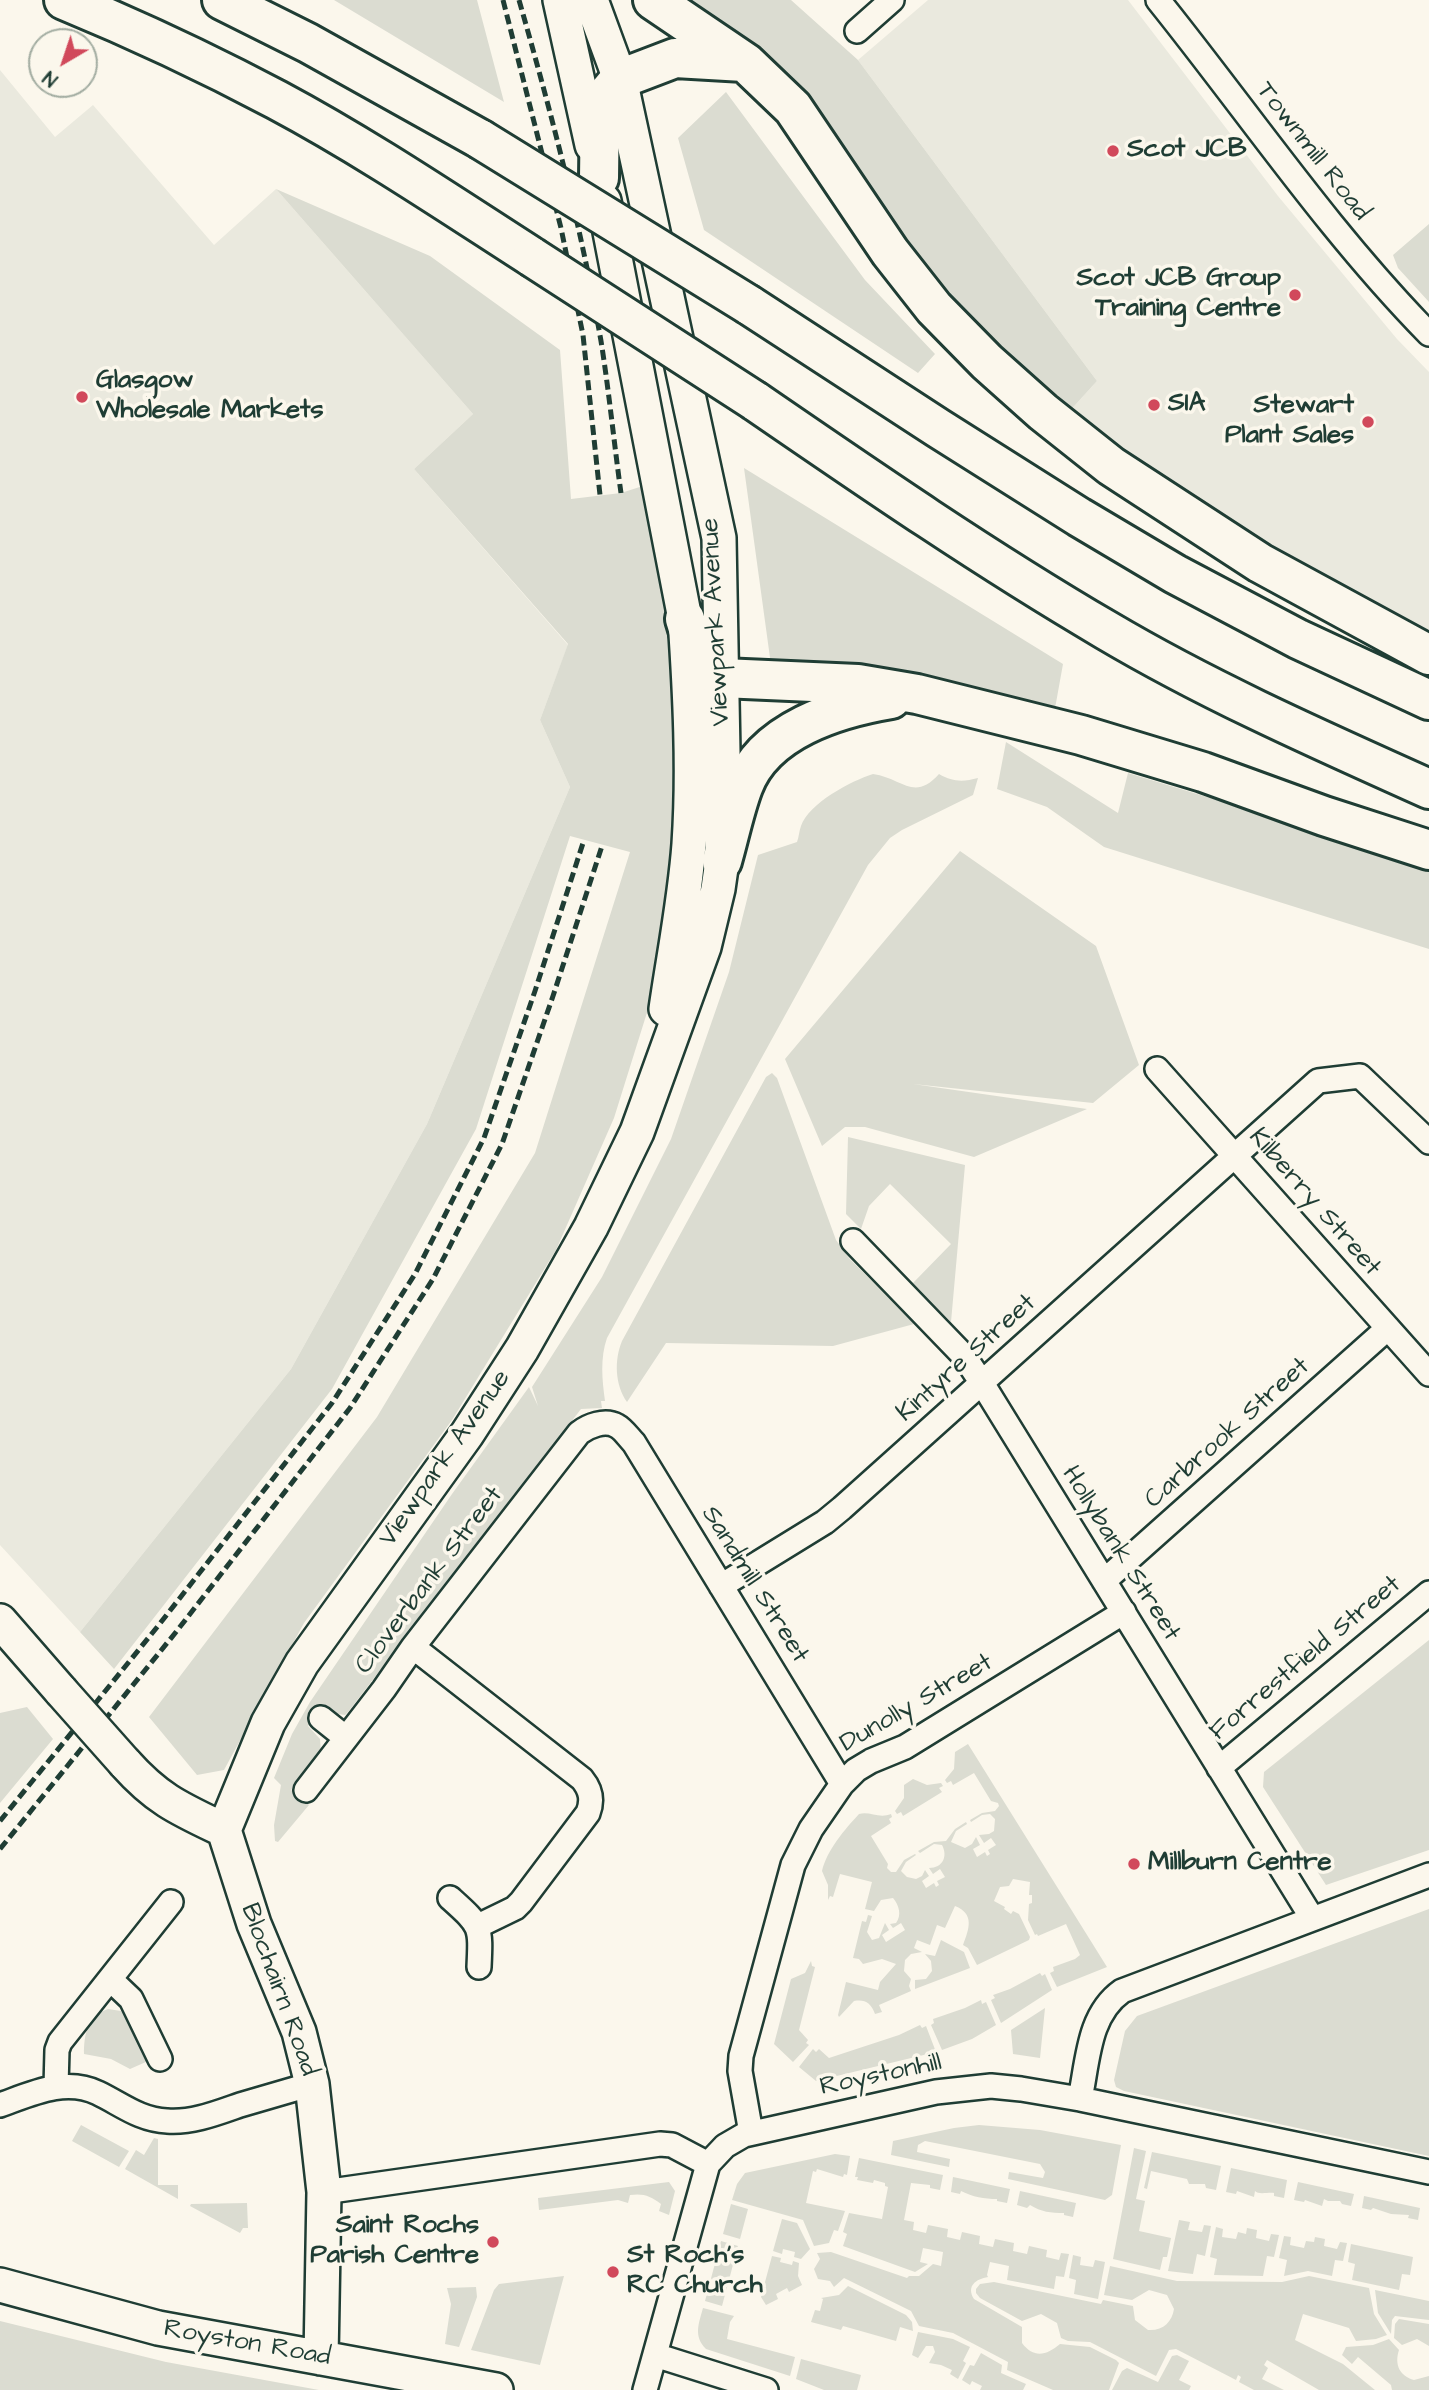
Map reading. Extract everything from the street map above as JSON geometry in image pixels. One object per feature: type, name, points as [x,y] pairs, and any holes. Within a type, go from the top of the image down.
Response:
[{"type":"highway","points":[[64,0],[149,36],[279,102],[386,164],[755,401],[944,530],[1107,631],[1190,676],[1429,789]]},
{"type":"highway","points":[[222,0],[308,43],[480,139],[749,305],[950,436],[1175,574],[1298,639],[1429,700]]},
{"type":"highway","points":[[653,0],[746,63],[793,108],[890,252],[934,308],[987,362],[1044,412],[1111,466],[1185,516],[1353,616],[1429,655]]},
{"type":"highway","points":[[599,178],[600,103],[620,79],[675,58],[746,63]]},
{"type":"highway","points":[[685,619],[697,657],[708,670],[722,678],[858,684],[917,694],[1081,735],[1203,772],[1324,816],[1429,850]]},
{"type":"highway","points":[[722,861],[743,786],[761,758],[780,741],[803,725],[837,711],[858,704],[917,694]]},
{"type":"street","name":"Viewpark Avenue","points":[[560,0],[599,178],[685,619],[690,682],[689,841],[655,1080]]},
{"type":"street","name":"Viewpark Avenue","points":[[223,1830],[268,1723],[302,1663],[467,1434],[522,1349],[614,1182],[637,1132],[704,947],[718,888],[722,861],[719,538],[620,79],[591,0]]},
{"type":"street","points":[[857,31],[892,0]]},
{"type":"street","name":"Townmill Road","points":[[1158,0],[1318,207],[1399,303],[1429,334]]},
{"type":"street","name":"Kilberry Street","points":[[1157,1069],[1429,1374]]},
{"type":"street","name":"Kintyre Street","points":[[721,1586],[825,1522],[1318,1081],[1360,1076],[1429,1142]]},
{"type":"street","name":"Hollybank Street","points":[[853,1241],[964,1356],[1312,1918]]},
{"type":"street","name":"Carbrook Street","points":[[1104,1581],[1388,1328]]},
{"type":"street","name":"Sandmill Street","points":[[609,1424],[618,1426],[634,1443],[842,1784]]},
{"type":"street","name":"Cloverbank Street","points":[[306,1790],[579,1433],[590,1425],[609,1424]]},
{"type":"street","name":"Forrestfield Street","points":[[1219,1768],[1429,1593]]},
{"type":"street","name":"Dunolly Street","points":[[751,2133],[740,2071],[741,2056],[793,1866],[803,1841],[842,1784],[864,1764],[905,1747],[1124,1612]]},
{"type":"street","points":[[0,1621],[151,1790],[165,1801],[223,1830]]},
{"type":"street","points":[[413,1647],[582,1779],[590,1792],[588,1813],[527,1896],[515,1908],[478,1926]]},
{"type":"street","points":[[321,1718],[346,1738]]},
{"type":"street","name":"Blochairn Road","points":[[223,1830],[254,1924],[299,2032],[313,2084],[324,2192],[321,2358]]},
{"type":"street","points":[[1080,2099],[1095,2026],[1113,1997],[1129,1988],[1429,1875]]},
{"type":"street","points":[[450,1898],[471,1916],[478,1926],[479,1968]]},
{"type":"street","points":[[56,2087],[57,2050],[60,2042],[172,1902]]},
{"type":"street","points":[[110,1979],[131,1999],[160,2059]]},
{"type":"street","points":[[0,2105],[56,2087],[79,2087],[128,2110],[154,2120],[168,2122],[209,2116],[313,2084]]},
{"type":"street","name":"Roystonhill","points":[[708,2164],[725,2146],[738,2137],[751,2133],[964,2088],[1005,2087],[1080,2099],[1429,2172]]},
{"type":"street","points":[[324,2192],[660,2144],[672,2145],[708,2164],[645,2390]]},
{"type":"street","name":"Royston Road","points":[[0,2285],[158,2328],[496,2390]]},
{"type":"street","points":[[655,2356],[766,2390]]},
{"type":"shaded area","points":[[334,0],[477,0],[504,102]]},
{"type":"shaded area","points":[[690,0],[791,0],[858,60],[1097,381],[1067,414],[982,332],[919,257],[805,92]]},
{"type":"shaded area","name":"Scot JCB","points":[[928,0],[1128,0],[1278,196],[1397,339],[1429,372],[1429,638],[1209,516],[1067,414],[1097,381],[858,60]]},
{"type":"shaded area","points":[[0,70],[55,137],[93,105],[214,245],[276,189],[473,414],[414,469],[568,645],[540,720],[570,787],[427,1124],[291,1369],[80,1632],[0,1545]]},
{"type":"shaded area","points":[[726,92],[865,280],[935,354],[918,373],[704,230],[678,138]]},
{"type":"shaded area","points":[[276,189],[430,256],[560,350],[571,499],[621,493],[646,485],[679,671],[683,796],[665,955],[614,1118],[556,1250],[452,1420],[304,1623],[224,1770],[197,1775],[149,1717],[377,1417],[535,1153],[630,852],[570,836],[476,1129],[332,1389],[114,1669],[80,1632],[291,1369],[427,1124],[570,787],[540,720],[568,644],[414,469],[473,414]]},
{"type":"shaded area","points":[[1429,224],[1429,302],[1398,268],[1393,255]]},
{"type":"shaded area","points":[[744,468],[1063,664],[1054,714],[771,665]]},
{"type":"shaded area","points":[[1006,742],[1118,813],[1128,773],[1319,831],[1429,869],[1429,949],[1104,847],[1047,807],[997,789]]},
{"type":"shaded area","points":[[873,774],[915,787],[930,782],[939,774],[958,780],[978,778],[973,795],[890,838],[868,865],[607,1338],[602,1361],[605,1401],[601,1401],[602,1408],[581,1409],[348,1712],[345,1715],[338,1714],[325,1705],[308,1726],[320,1739],[321,1753],[291,1790],[309,1805],[278,1842],[275,1841],[274,1825],[281,1785],[274,1778],[292,1734],[310,1702],[452,1494],[529,1387],[538,1406],[532,1387],[602,1277],[671,1139],[729,972],[758,855],[797,842],[805,817],[821,801],[843,787]]},
{"type":"shaded area","points":[[960,851],[1096,946],[1139,1065],[1093,1103],[913,1084],[1087,1109],[974,1157],[865,1127],[845,1127],[822,1146],[785,1059]]},
{"type":"shaded area","points":[[772,1073],[777,1078],[836,1240],[849,1258],[914,1324],[833,1346],[666,1343],[627,1402],[620,1388],[617,1372],[622,1341],[766,1077]]},
{"type":"shaded area","points":[[848,1137],[965,1165],[951,1322],[913,1283],[951,1244],[890,1184],[869,1206],[861,1229],[846,1214]]},
{"type":"shaded area","points":[[1429,1640],[1429,1850],[1326,1885],[1263,1787],[1264,1772]]},
{"type":"shaded area","points":[[27,1707],[53,1739],[0,1803],[0,1713]]},
{"type":"shaded area","points":[[968,1744],[1107,1967],[1057,1987],[1050,1973],[1054,1971],[1053,1967],[1080,1955],[1066,1924],[1035,1935],[1028,1920],[1029,1904],[1032,1903],[1032,1895],[1029,1895],[1030,1882],[1013,1879],[1009,1886],[1000,1887],[994,1901],[1011,1914],[1013,1911],[1019,1914],[1029,1940],[977,1965],[968,1948],[963,1945],[968,1918],[966,1913],[955,1906],[945,1928],[937,1925],[930,1945],[917,1940],[914,1948],[922,1952],[911,1954],[905,1960],[904,1971],[911,1979],[911,1991],[879,2005],[882,2012],[875,2014],[867,2003],[854,2001],[839,2017],[846,1982],[878,1990],[880,1982],[896,1964],[882,1959],[863,1964],[859,1959],[853,1958],[862,1921],[866,1922],[868,1915],[872,1916],[867,1932],[872,1940],[879,1938],[885,1923],[889,1930],[882,1935],[886,1942],[905,1930],[901,1923],[893,1928],[890,1924],[896,1923],[899,1917],[893,1898],[881,1900],[874,1911],[865,1909],[872,1882],[840,1874],[833,1897],[830,1896],[828,1900],[828,1885],[822,1871],[828,1855],[848,1826],[863,1813],[882,1816],[891,1814],[891,1823],[871,1836],[891,1872],[896,1872],[904,1860],[915,1854],[901,1871],[907,1877],[916,1879],[922,1876],[925,1870],[929,1876],[922,1881],[926,1888],[934,1883],[936,1887],[939,1885],[937,1881],[945,1877],[940,1869],[933,1874],[929,1868],[941,1864],[944,1849],[942,1845],[934,1844],[920,1853],[918,1851],[934,1842],[946,1841],[955,1829],[966,1822],[967,1824],[956,1831],[951,1842],[965,1848],[972,1844],[976,1837],[980,1845],[973,1849],[977,1857],[985,1852],[987,1856],[990,1854],[988,1850],[996,1845],[991,1838],[984,1843],[979,1835],[994,1831],[995,1819],[990,1814],[982,1815],[971,1822],[970,1820],[982,1813],[995,1811],[998,1803],[991,1801],[974,1773],[953,1785],[951,1781],[947,1783],[945,1780],[954,1769],[955,1752]]},
{"type":"shaded area","points":[[913,1779],[927,1785],[941,1783],[943,1786],[939,1788],[942,1792],[903,1816],[901,1812],[897,1814],[895,1811],[904,1798],[904,1785]]},
{"type":"shaded area","points":[[1429,1909],[1429,2156],[1124,2091],[1116,2087],[1114,2080],[1125,2031],[1137,2016]]},
{"type":"shaded area","points":[[941,1940],[964,1952],[970,1968],[915,1989],[915,1980],[926,1979],[932,1971],[931,1961],[925,1954],[935,1956]]},
{"type":"shaded area","points":[[811,1961],[815,1967],[799,2030],[809,2045],[793,2062],[774,2044],[791,1979],[805,1973]]},
{"type":"shaded area","points":[[1040,1973],[1042,1976],[1045,1974],[1052,1990],[1001,2023],[991,2000],[995,1998],[993,1995]]},
{"type":"shaded area","points":[[981,2000],[982,2004],[986,2002],[996,2025],[972,2039],[942,2050],[931,2025],[934,2023],[933,2019]]},
{"type":"shaded area","points":[[1045,2008],[1040,2058],[1013,2054],[1011,2030]]},
{"type":"shaded area","points":[[108,2009],[121,2011],[126,2016],[148,2061],[130,2069],[111,2059],[84,2054],[91,2021]]},
{"type":"shaded area","points":[[920,2025],[922,2028],[926,2026],[936,2052],[816,2081],[799,2067],[813,2049],[816,2052],[819,2049],[829,2058],[899,2035]]},
{"type":"shaded area","points":[[81,2125],[129,2151],[119,2167],[72,2141]]},
{"type":"shaded area","points":[[979,2125],[1040,2130],[1121,2145],[1112,2195],[1105,2200],[1008,2179],[1009,2172],[1043,2178],[1045,2172],[1040,2164],[925,2141],[918,2145],[917,2152],[950,2159],[949,2167],[891,2155],[893,2141]]},
{"type":"shaded area","points":[[154,2138],[158,2139],[158,2185],[178,2185],[178,2199],[125,2169],[136,2150],[144,2155]]},
{"type":"shaded area","points":[[1134,2148],[1146,2151],[1136,2199],[1145,2201],[1139,2231],[1171,2238],[1167,2257],[1163,2257],[1160,2270],[1113,2259]]},
{"type":"shaded area","points":[[1152,2152],[1221,2166],[1216,2190],[1206,2188],[1205,2184],[1189,2184],[1187,2179],[1151,2171],[1147,2189],[1144,2188]]},
{"type":"shaded area","points":[[835,2154],[850,2156],[847,2175],[844,2174],[843,2177],[817,2169],[816,2172],[813,2171],[806,2203],[845,2211],[838,2231],[834,2230],[829,2243],[814,2246],[803,2220],[732,2200],[737,2184],[745,2173]]},
{"type":"shaded area","points":[[859,2158],[943,2175],[940,2190],[930,2188],[930,2185],[911,2183],[904,2220],[914,2222],[913,2230],[926,2233],[928,2225],[948,2229],[947,2237],[960,2240],[962,2232],[980,2236],[979,2244],[993,2247],[995,2239],[1014,2243],[1013,2251],[1027,2254],[1029,2246],[1047,2250],[1046,2257],[1059,2260],[1061,2253],[1069,2254],[1064,2277],[1056,2276],[1054,2289],[1007,2280],[1009,2266],[990,2262],[988,2277],[973,2284],[972,2294],[974,2299],[1022,2327],[1022,2343],[1031,2351],[1041,2354],[1060,2344],[1090,2347],[1116,2360],[1119,2363],[1109,2390],[1053,2390],[1007,2370],[1008,2362],[953,2333],[919,2326],[911,2311],[844,2278],[834,2287],[830,2281],[818,2279],[814,2269],[820,2259],[817,2253],[831,2252],[907,2278],[919,2276],[933,2264],[941,2266],[943,2252],[923,2248],[920,2262],[928,2264],[915,2272],[843,2246],[847,2234],[843,2232],[849,2213],[882,2219],[888,2187],[885,2183],[874,2180],[873,2183],[857,2180],[858,2177],[855,2177]]},
{"type":"shaded area","points":[[1231,2168],[1287,2180],[1284,2198],[1274,2196],[1274,2193],[1255,2191],[1254,2197],[1237,2191],[1236,2194],[1226,2192]]},
{"type":"shaded area","points":[[953,2177],[1010,2189],[1007,2203],[961,2191],[960,2194],[951,2192]]},
{"type":"shaded area","points":[[669,2182],[675,2191],[669,2215],[659,2211],[661,2204],[657,2201],[639,2194],[630,2195],[628,2203],[618,2200],[539,2210],[538,2198]]},
{"type":"shaded area","points":[[1298,2182],[1354,2194],[1351,2206],[1324,2199],[1322,2206],[1305,2200],[1294,2200]]},
{"type":"shaded area","points":[[1020,2191],[1076,2203],[1073,2217],[1064,2213],[1042,2211],[1030,2205],[1027,2208],[1017,2205]]},
{"type":"shaded area","points":[[1364,2196],[1420,2208],[1418,2220],[1408,2218],[1409,2215],[1362,2208]]},
{"type":"shaded area","points":[[247,2203],[248,2228],[243,2228],[240,2233],[190,2206],[191,2204]]},
{"type":"shaded area","points":[[731,2204],[748,2209],[740,2239],[723,2234]]},
{"type":"shaded area","points":[[782,2219],[797,2223],[810,2249],[801,2259],[794,2257],[795,2252],[783,2249],[782,2254],[773,2251]]},
{"type":"shaded area","points":[[1179,2220],[1190,2222],[1188,2230],[1202,2232],[1204,2225],[1211,2226],[1205,2256],[1197,2254],[1193,2274],[1168,2271]]},
{"type":"shaded area","points":[[1216,2227],[1223,2229],[1222,2237],[1236,2239],[1238,2232],[1246,2234],[1247,2228],[1257,2230],[1256,2238],[1269,2241],[1271,2234],[1279,2235],[1274,2257],[1267,2256],[1263,2276],[1214,2275],[1217,2259],[1210,2257]]},
{"type":"shaded area","points":[[1284,2236],[1291,2237],[1290,2245],[1304,2248],[1306,2241],[1314,2242],[1315,2237],[1325,2239],[1324,2246],[1337,2249],[1340,2242],[1347,2243],[1343,2261],[1335,2260],[1332,2276],[1308,2271],[1284,2276],[1287,2260],[1279,2258]]},
{"type":"shaded area","points":[[721,2241],[738,2246],[722,2306],[705,2301]]},
{"type":"shaded area","points":[[1351,2244],[1413,2257],[1410,2275],[1402,2274],[1399,2290],[1352,2280],[1355,2264],[1348,2262]]},
{"type":"shaded area","points":[[1073,2255],[1081,2257],[1080,2265],[1093,2267],[1095,2260],[1105,2262],[1098,2299],[1074,2294],[1076,2280],[1069,2278]]},
{"type":"shaded area","points":[[772,2256],[781,2258],[780,2262],[792,2265],[793,2261],[799,2263],[798,2276],[802,2285],[789,2292],[787,2288],[776,2294],[778,2299],[766,2305],[761,2297]]},
{"type":"shaded area","points":[[1110,2266],[1177,2281],[1282,2282],[1309,2276],[1369,2288],[1374,2314],[1387,2335],[1356,2341],[1349,2328],[1303,2314],[1295,2340],[1343,2364],[1375,2390],[1319,2390],[1267,2360],[1264,2365],[1268,2368],[1262,2379],[1284,2390],[1254,2390],[1239,2382],[1241,2377],[1238,2375],[1236,2380],[1176,2349],[1169,2350],[1156,2376],[1090,2342],[1061,2338],[1057,2323],[1041,2314],[1022,2321],[980,2298],[976,2293],[980,2284],[994,2282],[1101,2304],[1103,2300],[1133,2306],[1135,2320],[1148,2330],[1166,2325],[1174,2309],[1167,2295],[1149,2290],[1132,2300],[1104,2295]]},
{"type":"shaded area","points":[[564,2276],[540,2365],[471,2350],[494,2290],[499,2284]]},
{"type":"shaded area","points":[[848,2286],[906,2315],[912,2322],[913,2331],[900,2327],[896,2341],[843,2326],[841,2330],[811,2322],[815,2310],[820,2311],[821,2298],[839,2295]]},
{"type":"shaded area","points":[[476,2287],[477,2297],[459,2347],[445,2344],[451,2304],[447,2288]]},
{"type":"shaded area","points":[[1375,2290],[1429,2301],[1429,2320],[1395,2316],[1391,2334],[1378,2313]]},
{"type":"shaded area","points":[[703,2308],[734,2316],[727,2339],[795,2357],[790,2376],[706,2349],[698,2334]]},
{"type":"shaded area","points":[[1399,2319],[1429,2324],[1429,2346],[1417,2339],[1402,2345],[1394,2338],[1395,2324]]},
{"type":"shaded area","points":[[0,2321],[166,2362],[319,2390],[0,2390]]},
{"type":"shaded area","points":[[918,2332],[953,2339],[970,2347],[958,2379],[950,2374],[952,2370],[929,2363],[935,2352],[933,2346],[926,2346],[918,2358],[912,2355]]},
{"type":"shaded area","points":[[1389,2339],[1399,2350],[1397,2360],[1402,2373],[1414,2380],[1429,2376],[1429,2390],[1392,2390],[1391,2385],[1358,2357],[1352,2364],[1342,2355],[1346,2347],[1373,2345]]},
{"type":"shaded area","points":[[981,2353],[1002,2365],[1001,2373],[1026,2384],[1023,2390],[980,2390],[982,2386],[972,2381],[970,2385],[962,2380]]},
{"type":"shaded area","points":[[1177,2355],[1189,2361],[1179,2380],[1191,2386],[1189,2390],[1112,2390],[1122,2371],[1127,2368],[1158,2382],[1172,2356]]},
{"type":"shaded area","points":[[801,2359],[861,2375],[857,2390],[824,2390],[796,2379]]},
{"type":"railway","points":[[503,0],[561,228],[583,335],[600,495]]},
{"type":"railway","points":[[519,0],[554,127],[584,255],[607,379],[621,493]]},
{"type":"railway","points":[[0,1821],[158,1626],[332,1403],[415,1274],[484,1138],[584,840]]},
{"type":"railway","points":[[0,1849],[176,1632],[350,1408],[433,1279],[502,1144],[602,846]]},
{"type":"place","name":"Scot JCB","points":[[1113,151]]},
{"type":"place","name":"Scot JCB Group Training Centre","points":[[1295,295]]},
{"type":"place","name":"Glasgow Wholesale Markets","points":[[82,397]]},
{"type":"place","name":"SIA","points":[[1154,405]]},
{"type":"place","name":"Stewart Plant Sales","points":[[1368,422]]},
{"type":"place","name":"Millburn Centre","points":[[1134,1864]]},
{"type":"place","name":"Saint Rochs Parish Centre","points":[[493,2242]]},
{"type":"place","name":"St Roch's RC Church","points":[[613,2272]]}]
